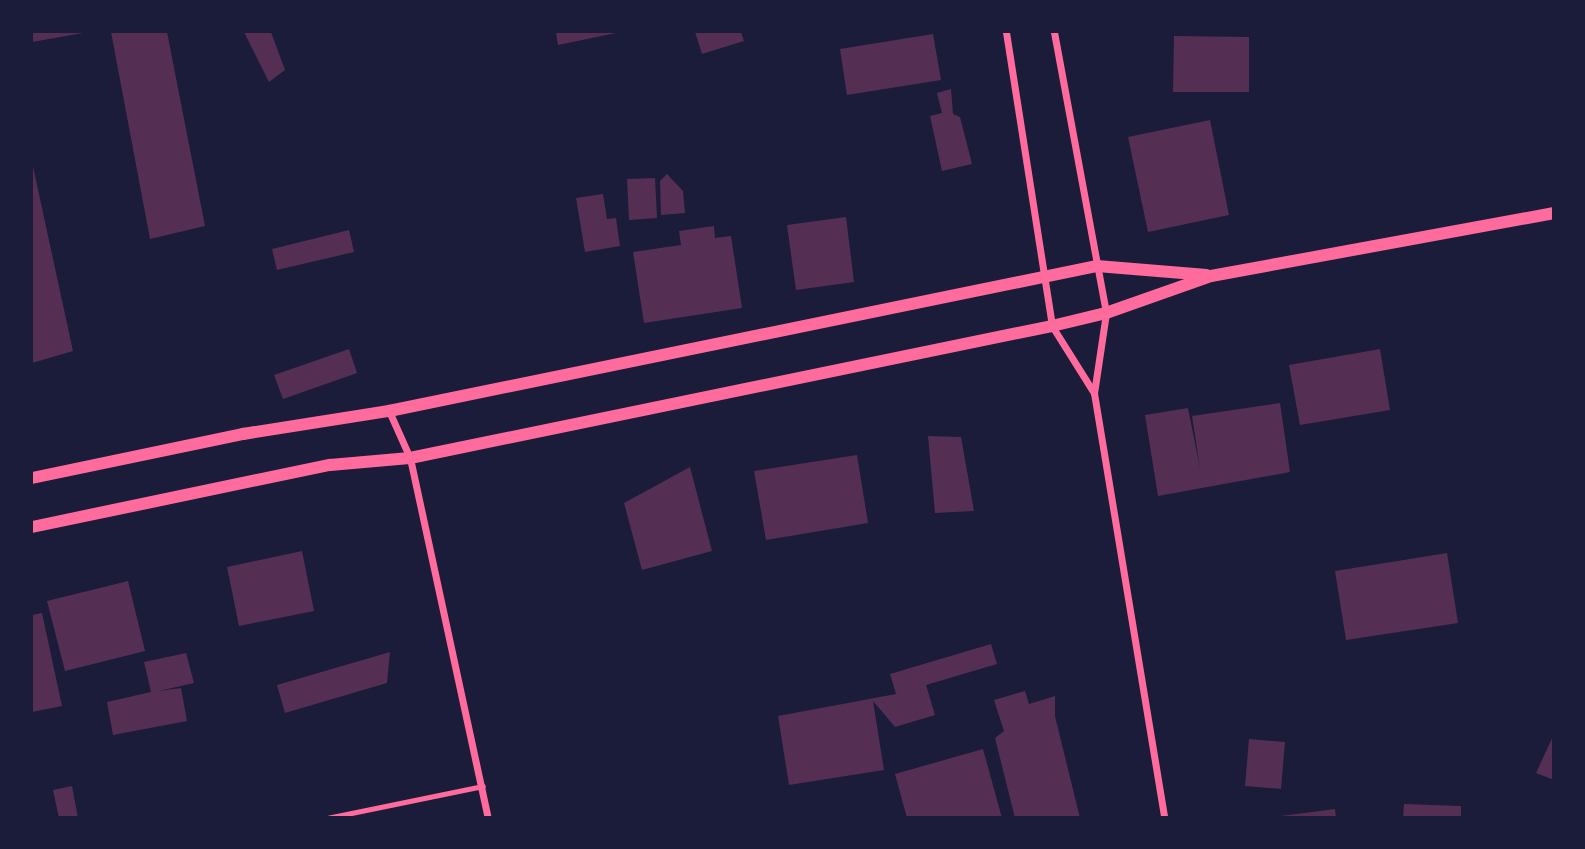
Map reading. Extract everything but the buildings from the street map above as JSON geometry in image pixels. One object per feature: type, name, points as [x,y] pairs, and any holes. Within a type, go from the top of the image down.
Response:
[{"type":"street","points":[[1006,32],[1052,326],[1094,393]]},
{"type":"street","points":[[1054,32],[1106,313],[1094,393],[1164,817]]},
{"type":"street","points":[[32,527],[330,465],[410,458],[1052,326],[1106,313],[1210,276],[1553,213]]},
{"type":"street","points":[[32,478],[243,434],[389,411],[1097,266],[1210,276]]},
{"type":"street","points":[[389,411],[410,458],[488,817]]},
{"type":"lane","points":[[327,817],[483,786]]}]
